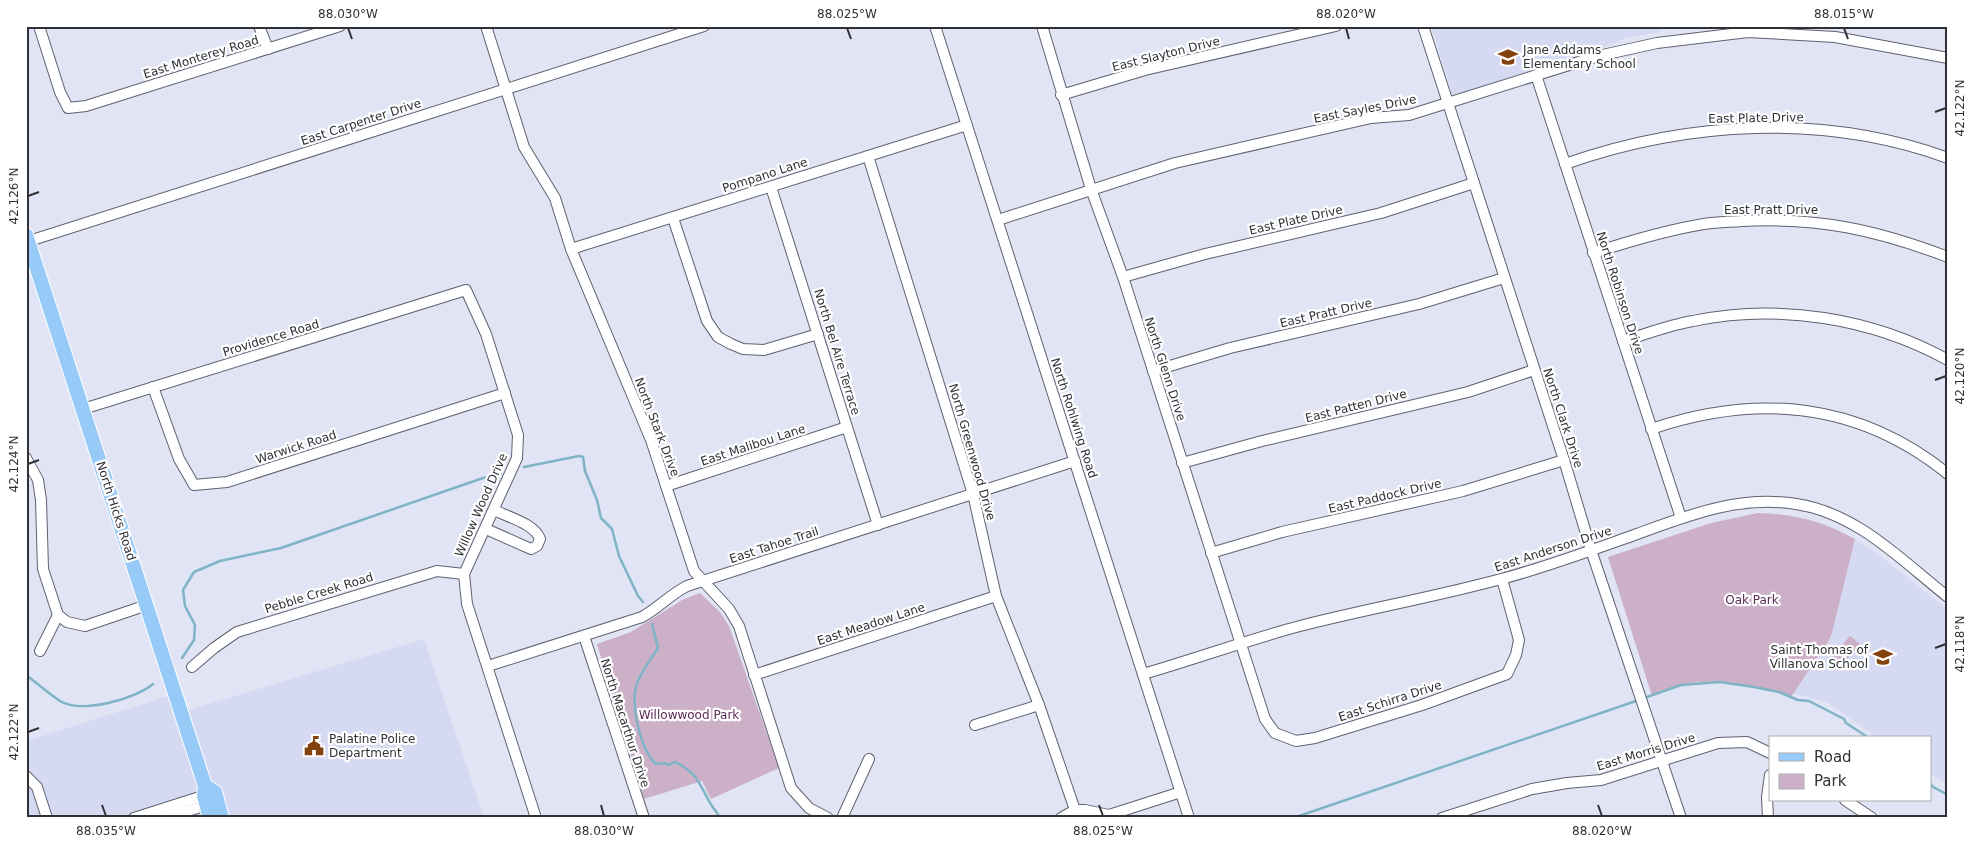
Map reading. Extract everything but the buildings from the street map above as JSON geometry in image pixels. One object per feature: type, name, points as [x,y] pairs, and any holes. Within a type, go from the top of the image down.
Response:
[{"type":"main road","name":"North Hicks Road","points":[[27,239],[210,800],[222,818]]},
{"type":"street","name":"East Monterey Road","points":[[39,26],[60,92],[68,108],[86,106],[340,26]]},
{"type":"street","points":[[259,26],[268,49]]},
{"type":"street","name":"North Stark Drive","points":[[486,26],[526,152],[555,198],[571,250],[651,440],[694,571],[729,608],[738,626],[791,788],[809,808],[828,818]]},
{"type":"street","name":"East Carpenter Drive","points":[[27,239],[704,26]]},
{"type":"street","name":"North Rohlwing Road","points":[[936,26],[1189,818]]},
{"type":"street","name":"North Glenn Drive","points":[[1042,26],[1091,188],[1153,371],[1265,719]]},
{"type":"street","name":"East Slayton Drive","points":[[1062,95],[1145,70],[1336,26]]},
{"type":"street","name":"North Clark Drive","points":[[1423,26],[1564,460],[1591,550],[1681,818]]},
{"type":"street","name":"East Sayles Drive","points":[[998,220],[1091,188],[1175,163],[1371,118],[1409,115],[1598,56],[1634,47],[1748,32],[1835,37],[1948,58]]},
{"type":"street","name":"North Robinson Drive","points":[[1536,75],[1681,518]]},
{"type":"street","name":"Pompano Lane","points":[[571,250],[967,125]]},
{"type":"street","name":"East Plate Drive","points":[[1565,164],[1606,150],[1656,138],[1732,129],[1803,129],[1838,132],[1882,139],[1948,158]]},
{"type":"street","name":"North Greenwood Drive","points":[[868,156],[973,494],[996,596],[1039,705],[1075,810]]},
{"type":"street","name":"East Plate Drive","points":[[1122,278],[1205,254],[1381,212],[1474,184]]},
{"type":"street","name":"North Bel Aire Terrace","points":[[771,186],[878,525]]},
{"type":"street","points":[[673,218],[707,321],[718,336],[730,344],[743,349],[764,350],[818,334]]},
{"type":"street","name":"East Pratt Drive","points":[[1593,253],[1661,232],[1706,223],[1762,220],[1824,223],[1877,233],[1906,241],[1948,257]]},
{"type":"street","name":"East Pratt Drive","points":[[1153,371],[1230,348],[1419,304],[1504,278]]},
{"type":"street","name":"Providence Road","points":[[83,409],[466,290]]},
{"type":"street","name":"Willow Wood Drive","points":[[466,290],[486,334],[518,435],[518,458],[464,574],[466,604],[488,666],[536,818]]},
{"type":"street","points":[[1623,341],[1692,321],[1732,315],[1770,313],[1829,319],[1878,331],[1927,348],[1948,360]]},
{"type":"street","name":"East Patten Drive","points":[[1182,463],[1262,441],[1468,392],[1534,370]]},
{"type":"street","name":"Warwick Road","points":[[153,387],[179,459],[194,484],[227,482],[505,393]]},
{"type":"street","points":[[1651,429],[1697,415],[1727,410],[1764,408],[1812,411],[1854,422],[1888,435],[1929,459],[1948,474]]},
{"type":"street","name":"East Malibou Lane","points":[[666,486],[847,427]]},
{"type":"street","points":[[26,458],[38,480],[41,500],[43,569],[58,615],[67,622],[85,626],[147,605]]},
{"type":"street","name":"East Tahoe Trail","points":[[488,666],[642,617],[678,590],[703,581],[1075,460]]},
{"type":"street","name":"East Paddock Drive","points":[[1211,553],[1282,532],[1463,491],[1564,460]]},
{"type":"street","name":"East Anderson Drive","points":[[1143,674],[1298,627],[1502,579],[1681,518],[1714,508],[1756,501],[1785,502],[1813,508],[1859,526],[1948,597]]},
{"type":"street","points":[[486,529],[531,549],[537,546],[540,540],[538,533],[531,528],[494,510]]},
{"type":"street","name":"Pebble Creek Road","points":[[192,667],[237,632],[436,571],[464,574]]},
{"type":"street","name":"East Schirra Drive","points":[[1265,719],[1275,733],[1296,741],[1315,738],[1490,682],[1507,674],[1516,655],[1519,640],[1502,579]]},
{"type":"street","name":"East Meadow Lane","points":[[754,675],[996,596]]},
{"type":"street","points":[[40,651],[58,615]]},
{"type":"street","name":"North Macarthur Drive","points":[[584,636],[644,818]]},
{"type":"street","points":[[975,725],[1039,705]]},
{"type":"street","name":"East Morris Drive","points":[[1442,818],[1532,789],[1567,782],[1601,780],[1718,743],[1747,742],[1769,752]]},
{"type":"street","points":[[842,818],[869,759]]},
{"type":"street","points":[[26,776],[37,787],[47,818]]},
{"type":"street","points":[[1768,818],[1767,797],[1769,782]]},
{"type":"street","points":[[1061,818],[1075,810],[1109,815],[1181,792]]},
{"type":"street","points":[[134,818],[210,800]]},
{"type":"street","points":[[164,818],[210,800]]},
{"type":"street","points":[[1848,802],[1872,818]]},
{"type":"shaded area","name":"Jane Addams Elementary School","points":[[1431,26],[1661,26],[1659,32],[1626,38],[1593,52],[1453,96]]},
{"type":"shaded area","name":"Saint Thomas of Villanova School","points":[[1855,539],[1880,556],[1948,610],[1948,785],[1932,774],[1932,736],[1875,736],[1828,703],[1793,693],[1828,642],[1832,633]]},
{"type":"shaded area","points":[[424,639],[484,818],[26,818],[26,741],[175,694],[182,712]]},
{"type":"green space","name":"Oak Park","points":[[1758,513],[1785,515],[1820,523],[1855,539],[1832,633],[1828,642],[1791,697],[1765,689],[1722,682],[1677,686],[1652,696],[1608,557],[1711,523]]},
{"type":"green space","name":"Willowwood Park","points":[[700,593],[720,612],[729,626],[779,768],[711,799],[702,781],[644,799],[597,644],[631,632],[682,600]]},
{"type":"green space","points":[[1850,636],[1860,644],[1839,669],[1829,660]]},
{"type":"waterway","points":[[524,467],[579,456],[583,457],[585,471],[597,500],[601,518],[612,529],[619,556],[638,596],[643,602]]},
{"type":"waterway","points":[[182,658],[194,640],[195,625],[185,606],[183,590],[194,572],[220,561],[281,548],[483,478],[501,474]]},
{"type":"waterway","points":[[652,624],[658,648],[642,672],[636,690],[636,713],[641,737],[645,748],[656,764],[666,763],[668,765],[675,762],[693,774],[720,818]]},
{"type":"waterway","points":[[26,675],[60,701],[70,705],[81,706],[108,703],[134,695],[153,684]]},
{"type":"waterway","points":[[1647,697],[1681,685],[1720,682],[1754,687],[1779,692],[1798,700],[1809,701],[1844,719],[1846,723],[1866,736]]},
{"type":"waterway","points":[[1293,818],[1636,701]]},
{"type":"waterway","points":[[1932,786],[1948,795]]},
{"type":"place","name":"Jane Addams Elementary School","points":[[1508,57]]},
{"type":"place","name":"Saint Thomas of Villanova School","points":[[1883,657]]},
{"type":"place","name":"Palatine Police Department","points":[[314,746]]}]
